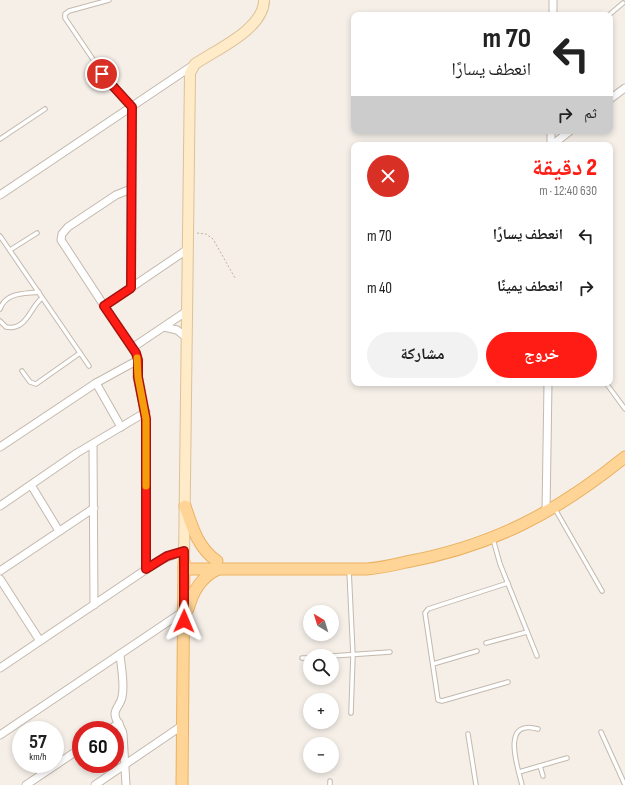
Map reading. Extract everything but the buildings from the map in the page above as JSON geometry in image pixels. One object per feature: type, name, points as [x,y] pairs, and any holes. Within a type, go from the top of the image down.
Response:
[{"type":"main road","points":[[182,785],[189,76],[192,66],[253,26],[263,11],[264,0]]},
{"type":"main road","points":[[184,560],[218,565],[349,569],[377,568],[453,552],[492,538],[550,511],[585,489],[625,457]]},
{"type":"main road","points":[[185,506],[200,542],[207,553],[218,565]]},
{"type":"main road","points":[[184,616],[196,588],[218,565],[404,562]]},
{"type":"street","points":[[553,0],[553,12]]},
{"type":"street","points":[[0,195],[192,66]]},
{"type":"street","points":[[613,98],[625,88]]},
{"type":"street","points":[[131,288],[132,107]]},
{"type":"street","points":[[555,142],[566,134]]},
{"type":"street","points":[[131,189],[116,195],[68,227],[62,234],[61,240],[132,348],[138,360],[138,377],[146,412],[146,569]]},
{"type":"street","points":[[104,306],[188,249]]},
{"type":"street","points":[[132,348],[187,311]]},
{"type":"street","points":[[164,327],[177,330],[187,338]]},
{"type":"street","points":[[0,446],[96,383],[138,360]]},
{"type":"street","points":[[96,383],[121,427]]},
{"type":"street","points":[[548,386],[550,511]]},
{"type":"street","points":[[0,506],[77,453],[93,445],[146,412]]},
{"type":"street","points":[[93,445],[94,605]]},
{"type":"street","points":[[31,485],[59,531]]},
{"type":"street","points":[[0,571],[94,508]]},
{"type":"street","points":[[0,668],[167,556],[184,560]]},
{"type":"street","points":[[0,579],[40,641]]},
{"type":"street","points":[[0,735],[120,654],[184,616]]},
{"type":"street","points":[[118,721],[115,717],[115,713],[121,702],[122,694],[120,654]]},
{"type":"street","points":[[95,785],[183,725]]},
{"type":"street","points":[[124,744],[126,785]]},
{"type":"street","points":[[26,785],[72,754]]},
{"type":"lane","points":[[109,0],[69,11],[65,14],[65,18],[106,78],[132,107]]},
{"type":"lane","points":[[612,12],[623,3]]},
{"type":"lane","points":[[0,139],[45,109]]},
{"type":"lane","points":[[10,250],[37,233]]},
{"type":"lane","points":[[0,236],[89,366]]},
{"type":"lane","points":[[0,309],[5,300],[11,296],[39,292]]},
{"type":"lane","points":[[0,321],[6,327],[15,327],[28,319],[36,304],[42,298]]},
{"type":"lane","points":[[22,371],[30,382],[35,384],[80,353]]},
{"type":"lane","points":[[608,386],[625,409]]},
{"type":"lane","points":[[550,511],[602,590]]},
{"type":"lane","points":[[492,538],[536,656]]},
{"type":"lane","points":[[349,569],[352,655],[351,713]]},
{"type":"lane","points":[[508,583],[427,610],[425,613],[437,697],[440,701],[508,682]]},
{"type":"lane","points":[[486,643],[527,632]]},
{"type":"lane","points":[[433,664],[477,651]]},
{"type":"lane","points":[[339,656],[390,652]]},
{"type":"lane","points":[[522,785],[514,749],[515,738],[522,730],[533,728],[538,729]]},
{"type":"lane","points":[[601,732],[625,785]]},
{"type":"lane","points":[[468,734],[476,785]]},
{"type":"lane","points":[[519,772],[567,758]]},
{"type":"lane","points":[[540,766],[543,776]]},
{"type":"path","points":[[188,232],[206,234],[211,237],[235,278]]},
{"type":"slow traffic","points":[[137,358],[137,372],[146,412],[146,486]]},
{"type":"route","points":[[102,74],[116,92],[132,107],[131,288],[104,306],[136,353],[138,360],[137,372],[146,412],[146,569],[167,556],[184,551],[184,621]]}]
